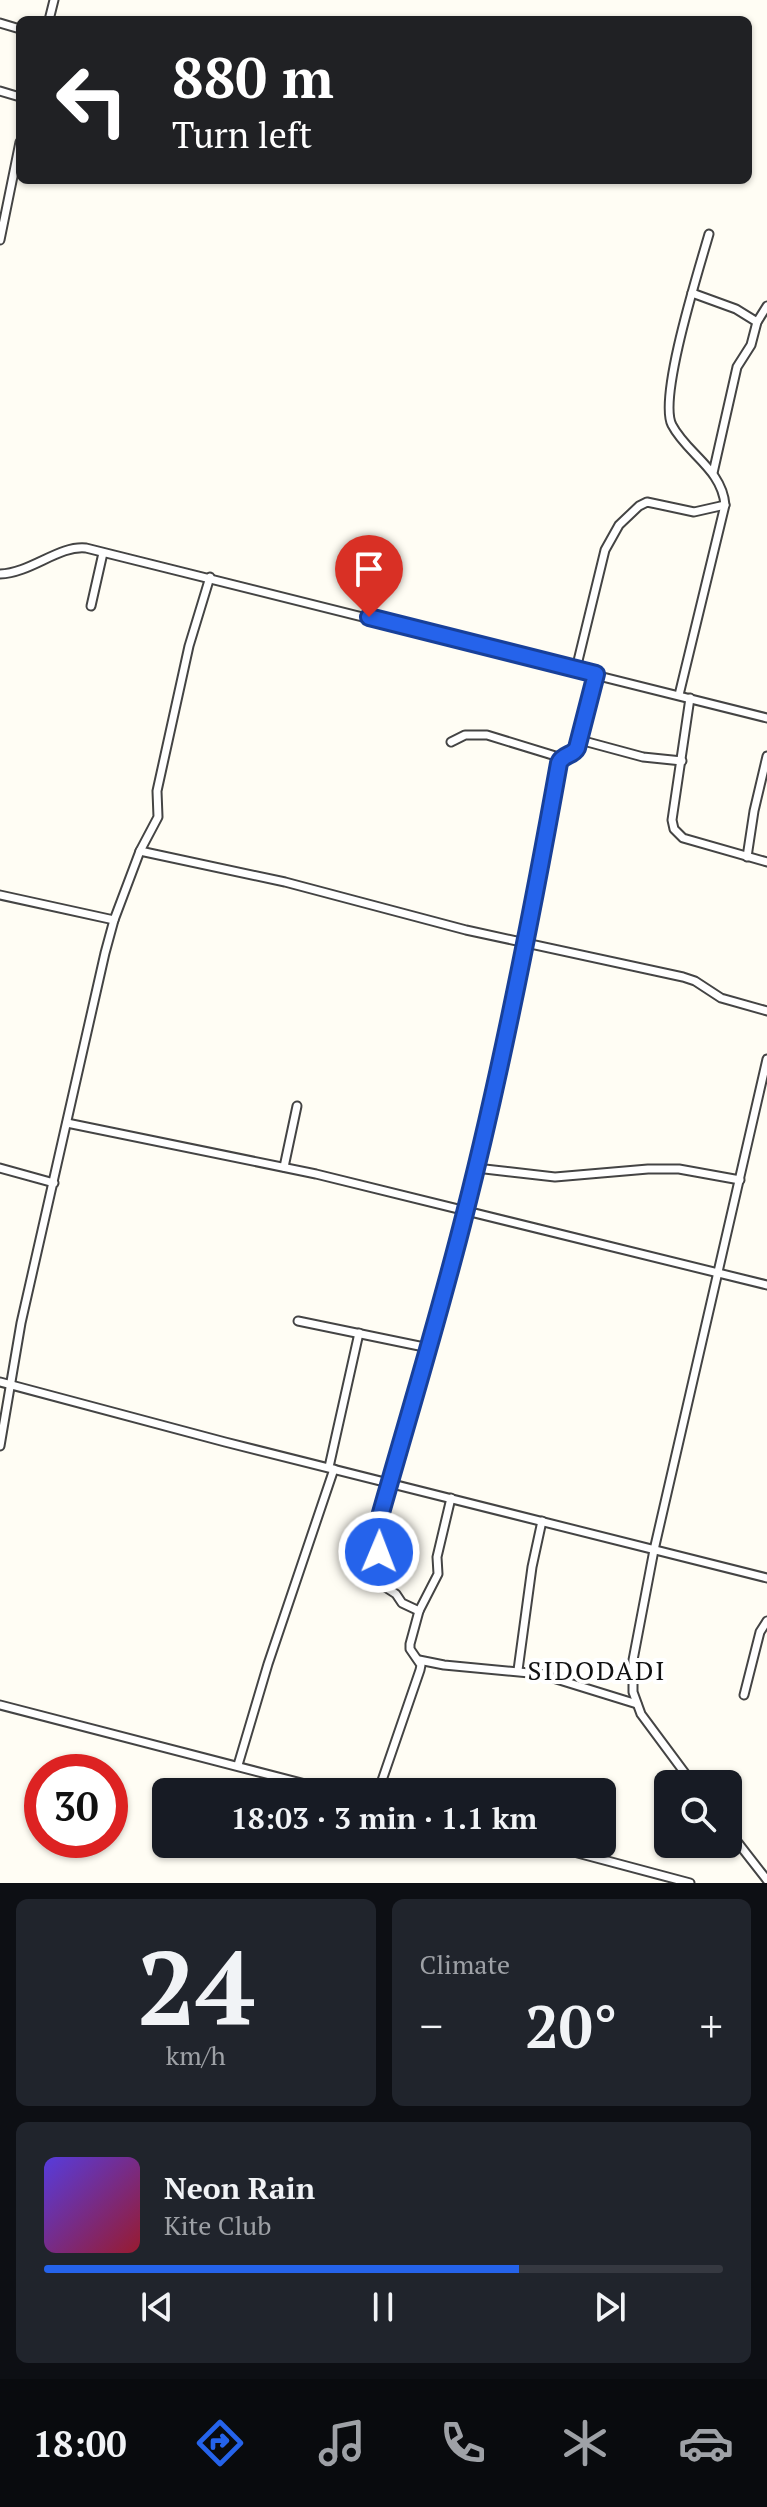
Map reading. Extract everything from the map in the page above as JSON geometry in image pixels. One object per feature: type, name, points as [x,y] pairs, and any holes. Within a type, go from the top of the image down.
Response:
[{"type":"street","points":[[0,240],[16,162]]},
{"type":"street","points":[[679,695],[725,505],[723,492],[713,473],[675,430],[667,410],[692,293],[709,234]]},
{"type":"street","points":[[692,293],[736,309],[757,322]]},
{"type":"street","points":[[713,473],[737,367],[751,345],[757,322],[767,306]]},
{"type":"street","points":[[576,669],[605,550],[619,525],[647,502],[694,512],[725,505]]},
{"type":"street","points":[[0,574],[21,572],[75,548],[103,553],[210,577],[767,718]]},
{"type":"street","points":[[91,606],[103,553]]},
{"type":"street","points":[[0,1446],[21,1323],[114,920],[140,851],[158,817],[157,791],[189,646],[210,577]]},
{"type":"street","points":[[451,742],[465,735],[487,735],[562,758],[576,751],[596,674]]},
{"type":"street","points":[[690,698],[672,820],[674,829],[683,838],[767,862]]},
{"type":"street","points":[[580,740],[643,757],[682,761]]},
{"type":"street","points":[[747,857],[767,756]]},
{"type":"street","points":[[419,1611],[402,1603],[396,1594],[376,1581],[379,1552],[375,1534],[429,1348],[476,1168],[526,943],[562,758]]},
{"type":"street","points":[[140,851],[285,882],[468,931],[689,979],[721,998],[767,1011]]},
{"type":"street","points":[[0,895],[114,920]]},
{"type":"street","points":[[682,1770],[653,1733],[637,1704],[632,1684],[633,1660],[654,1550],[767,1059]]},
{"type":"street","points":[[284,1167],[297,1106]]},
{"type":"street","points":[[67,1123],[318,1174],[465,1213],[767,1285]]},
{"type":"street","points":[[0,1168],[54,1183]]},
{"type":"street","points":[[476,1168],[555,1177],[679,1169],[740,1180]]},
{"type":"street","points":[[298,1321],[429,1348]]},
{"type":"street","points":[[238,1765],[331,1468],[359,1333]]},
{"type":"street","points":[[0,1382],[767,1578]]},
{"type":"street","points":[[451,1498],[437,1557],[438,1574],[419,1611],[410,1644],[411,1652],[419,1660],[444,1665],[540,1674],[637,1704]]},
{"type":"street","points":[[518,1670],[532,1567],[542,1521]]},
{"type":"street","points":[[744,1695],[760,1632],[767,1621]]},
{"type":"street","points":[[383,1778],[420,1670],[419,1660]]},
{"type":"street","points":[[0,1705],[285,1778]]},
{"type":"street","points":[[742,1848],[767,1880]]},
{"type":"street","points":[[596,1858],[690,1883]]},
{"type":"district","name":"SIDODADI","points":[[597,1670]]},
{"type":"route","points":[[369,617],[596,674],[577,748],[559,763],[497,1078],[437,1320],[375,1534],[379,1552]]}]
